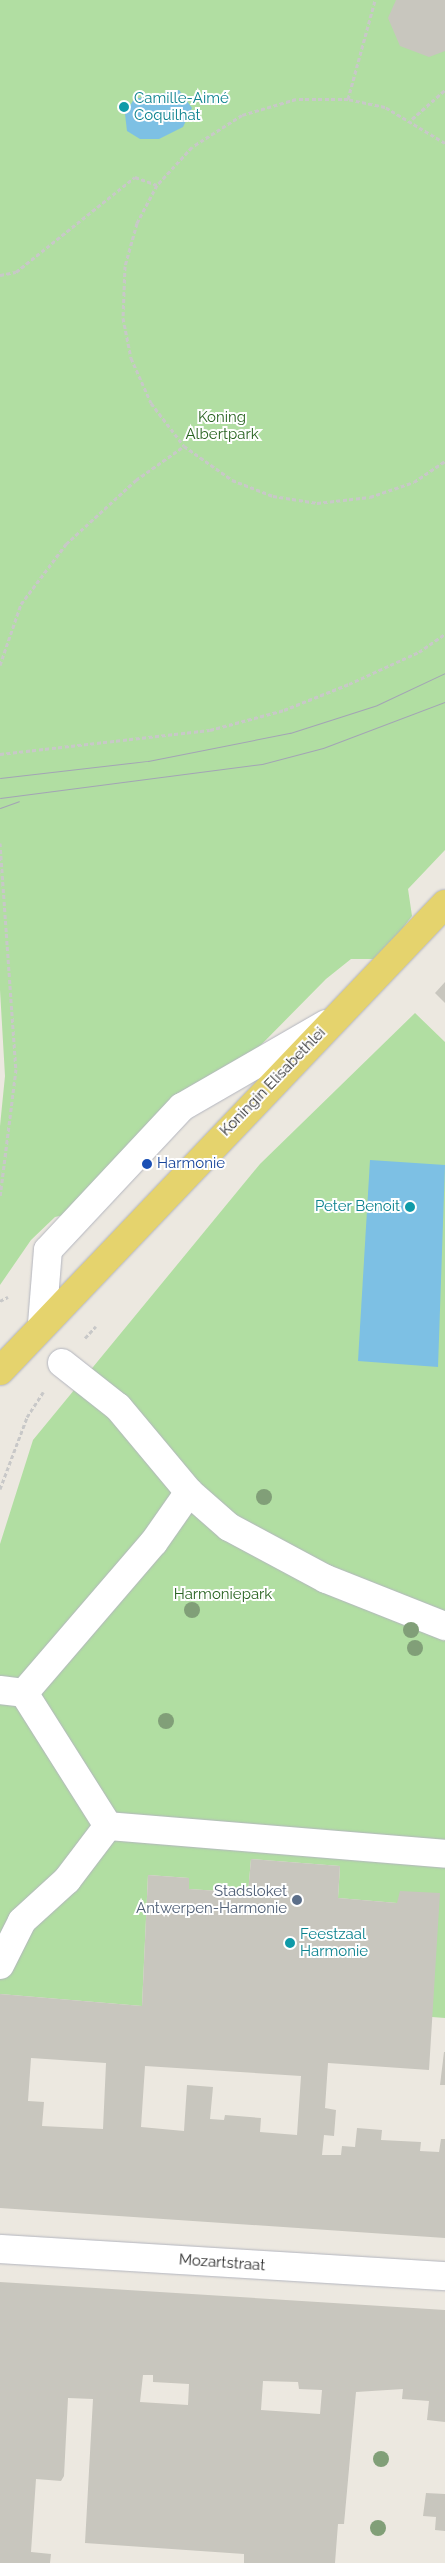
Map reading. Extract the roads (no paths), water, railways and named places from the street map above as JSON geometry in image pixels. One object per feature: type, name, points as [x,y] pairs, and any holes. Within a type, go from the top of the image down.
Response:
[{"type":"main road","name":"Koningin Elisabethlei","points":[[0,1371],[42,1324],[445,904]]},
{"type":"street","points":[[42,1324],[48,1250],[182,1107],[334,1020]]},
{"type":"street","points":[[62,1363],[118,1407],[189,1492],[228,1527],[276,1557],[445,1626]]},
{"type":"street","points":[[189,1492],[154,1542],[12,1692],[108,1826],[445,1854]]},
{"type":"street","points":[[0,1965],[22,1921],[68,1880],[108,1826]]},
{"type":"street","name":"Mozartstraat","points":[[0,2249],[445,2276]]},
{"type":"water","points":[[179,90],[192,108],[183,127],[159,139],[140,139],[127,131],[125,114],[134,99]]},
{"type":"water","points":[[370,1160],[445,1165],[438,1367],[358,1361]]},
{"type":"tram line","points":[[0,778],[148,761],[290,733],[377,705],[445,673]]},
{"type":"tram line","points":[[0,798],[262,764],[323,748],[445,702]]},
{"type":"tram line","points":[[0,808],[19,801]]},
{"type":"place","name":"Camille-Aimé Coquilhat","points":[[124,107]]},
{"type":"place","name":"Harmonie","points":[[147,1164]]},
{"type":"place","name":"Peter Benoit","points":[[410,1207]]},
{"type":"place","name":"Stadsloket Antwerpen-Harmonie","points":[[297,1900]]},
{"type":"place","name":"Feestzaal Harmonie","points":[[290,1943]]},
{"type":"park label","name":"Koning Albertpark","points":[[222,426]]},
{"type":"park label","name":"Harmoniepark","points":[[223,1595]]}]
